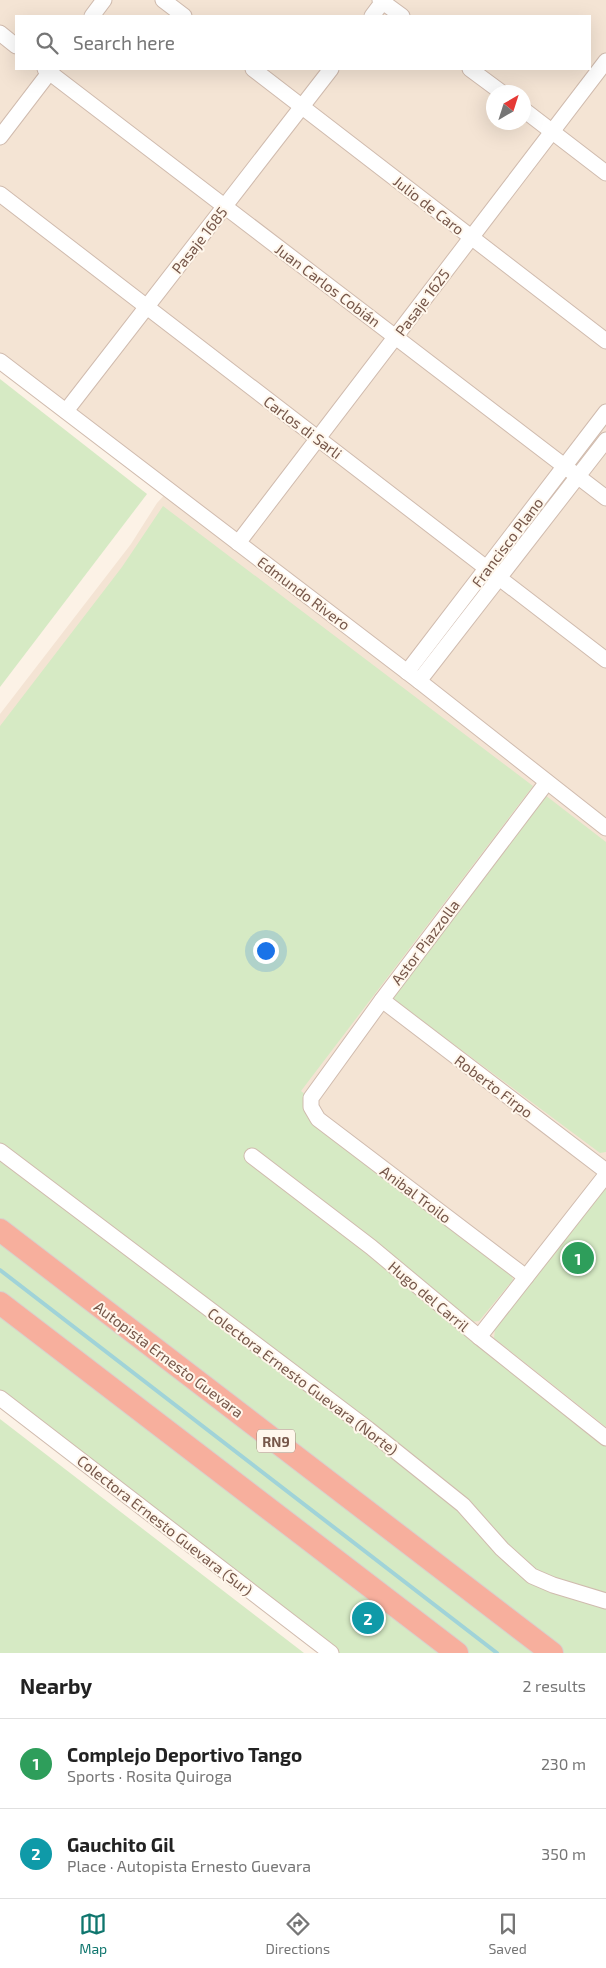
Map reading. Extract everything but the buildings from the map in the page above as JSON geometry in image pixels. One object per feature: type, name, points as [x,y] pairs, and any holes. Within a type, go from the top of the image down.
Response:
[{"type":"highway","name":"Autopista Ernesto Guevara","points":[[0,1230],[552,1653]]},
{"type":"highway","points":[[0,1303],[457,1653]]},
{"type":"street","points":[[93,15],[104,0]]},
{"type":"street","points":[[163,0],[183,15]]},
{"type":"street","points":[[373,15],[383,1],[401,15]]},
{"type":"street","points":[[0,33],[15,45]]},
{"type":"street","name":"Pasaje 1625","points":[[238,543],[606,61]]},
{"type":"street","points":[[0,137],[49,70]]},
{"type":"street","name":"Juan Carlos Cobián","points":[[49,70],[606,498]]},
{"type":"street","name":"Julio de Caro","points":[[253,70],[606,341]]},
{"type":"street","name":"Pasaje 1685","points":[[66,411],[330,70]]},
{"type":"street","points":[[471,70],[492,85]]},
{"type":"street","points":[[531,116],[606,173]]},
{"type":"street","name":"Carlos di Sarli","points":[[0,194],[606,660]]},
{"type":"street","name":"Edmundo Rivero","points":[[0,361],[413,676],[606,828]]},
{"type":"street","name":"Francisco Plano","points":[[493,573],[565,466],[606,412]]},
{"type":"street","name":"Francisco Plano","points":[[413,676],[493,573],[578,476],[606,440]]},
{"type":"street","name":"Astor Piazzolla","points":[[311,1107],[311,1098],[314,1092],[547,782]]},
{"type":"street","name":"Roberto Firpo","points":[[382,1000],[606,1171]]},
{"type":"street","name":"Anibal Troilo","points":[[311,1107],[318,1119],[526,1277]]},
{"type":"street","name":"Colectora Ernesto Guevara (Norte)","points":[[0,1151],[368,1429],[463,1505],[502,1549],[532,1576],[553,1585],[606,1601]]},
{"type":"street","name":"Hugo del Carril","points":[[252,1156],[370,1247],[606,1438]]},
{"type":"street","points":[[479,1337],[606,1175]]},
{"type":"street","name":"Colectora Ernesto Guevara (Sur)","points":[[0,1398],[331,1653]]},
{"type":"shaded area","points":[[0,0],[606,0],[606,1601],[0,1151],[0,714],[131,544],[157,503],[169,490],[0,361]]},
{"type":"green space","points":[[0,379],[147,494],[0,687]]},
{"type":"green space","points":[[163,506],[533,786],[301,1091],[308,1097],[306,1108],[511,1273],[513,1280],[479,1321],[470,1322],[606,1438],[606,1653],[331,1653],[0,1398],[0,726],[122,567]]},
{"type":"green space","points":[[545,795],[606,842],[606,1152],[600,1153],[393,999],[396,990]]},
{"type":"green space","points":[[606,1187],[606,1427],[494,1338],[495,1329]]},
{"type":"green space","points":[[0,1419],[304,1653],[0,1653]]},
{"type":"waterway","points":[[0,1270],[497,1653]]},
{"type":"place","name":"Complejo Deportivo Tango","points":[[578,1258]]},
{"type":"place","name":"Gauchito Gil","points":[[368,1618]]}]
